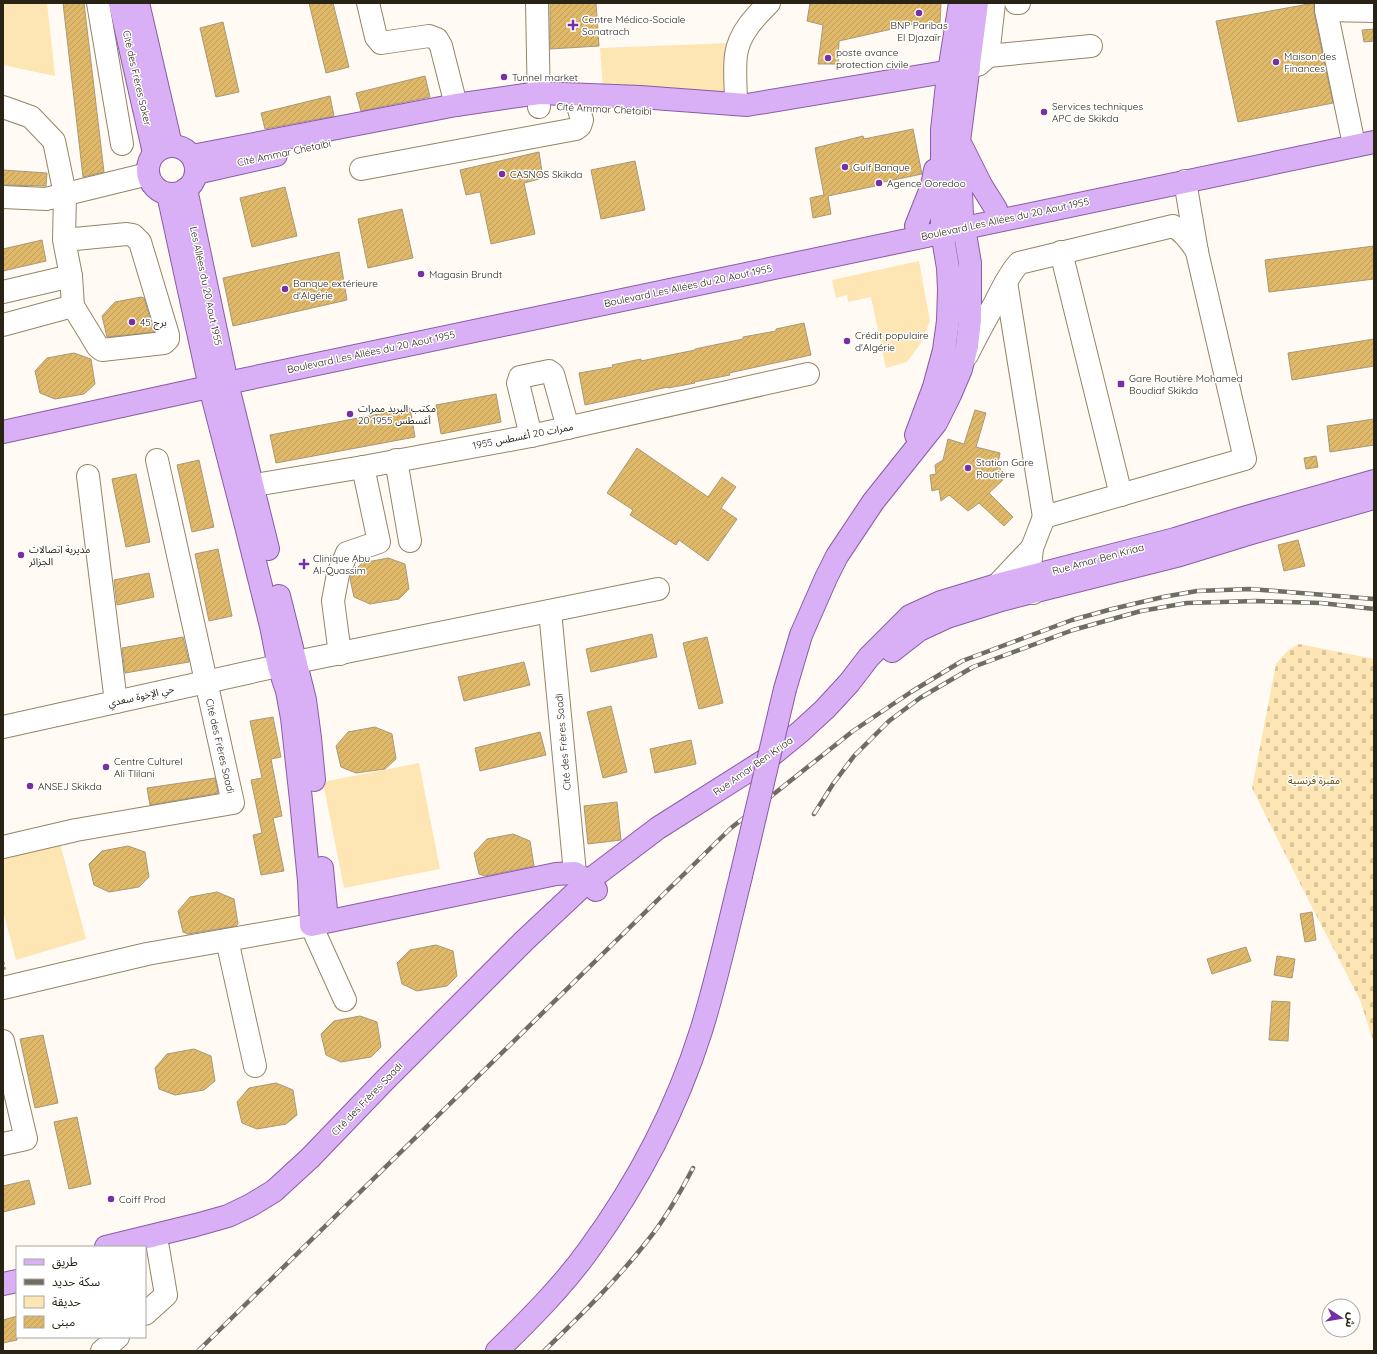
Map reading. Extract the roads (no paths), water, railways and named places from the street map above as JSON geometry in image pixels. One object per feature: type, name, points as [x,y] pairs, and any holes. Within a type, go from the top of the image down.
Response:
[{"type":"main road","name":"Cité des Frères Saker","points":[[120,3],[162,149]]},
{"type":"main road","name":"Cité des Frères Saker","points":[[138,3],[162,149]]},
{"type":"main road","points":[[960,3],[960,75]]},
{"type":"main road","points":[[948,268],[935,248],[915,232],[951,136],[960,75],[977,3]]},
{"type":"main road","name":"Cité Ammar Chetaibi","points":[[185,178],[316,146],[539,100],[578,106],[746,118],[837,96],[960,75]]},
{"type":"main road","name":"Cité Ammar Chetaibi","points":[[185,178],[456,105],[539,100],[640,97],[747,105],[837,96]]},
{"type":"main road","name":"Boulevard Les Allées du 20 Aout 1955","points":[[3,420],[217,379],[915,232],[1374,130]]},
{"type":"main road","points":[[497,1351],[539,1309],[588,1251],[621,1201],[660,1134],[701,1031],[717,973],[785,689],[800,635],[828,573],[838,556],[865,514],[936,423],[950,395],[960,369],[967,346],[970,320],[970,263],[965,221],[951,136]]},
{"type":"main road","points":[[909,457],[934,386],[944,350],[948,321],[948,268],[965,221],[981,185],[951,136]]},
{"type":"main road","name":"Boulevard Les Allées du 20 Aout 1955","points":[[965,221],[1185,181],[1374,142]]},
{"type":"main road","points":[[183,148],[185,178],[161,191],[150,181],[148,167],[150,160],[162,149],[183,148]]},
{"type":"main road","name":"Les Allées du 20 Aout 1955","points":[[185,178],[217,379]]},
{"type":"main road","points":[[217,379],[244,487],[271,626],[288,664],[287,691],[295,743],[308,874],[319,923],[556,874],[586,881]]},
{"type":"main road","name":"Boulevard Les Allées du 20 Aout 1955","points":[[3,432],[217,379]]},
{"type":"main road","name":"Rue Amar Ben Kriaa","points":[[849,683],[919,630],[946,617],[1001,600],[1031,585],[1175,539],[1374,482]]},
{"type":"main road","name":"Rue Amar Ben Kriaa","points":[[686,810],[772,754],[800,732],[825,709],[849,683],[869,657],[910,616],[941,602],[997,585],[1031,585],[1180,555],[1374,498]]},
{"type":"main road","name":"Cité des Frères Saadi","points":[[110,1246],[228,1216],[251,1205],[274,1191],[310,1158],[385,1080],[586,881],[661,834],[686,810]]},
{"type":"main road","name":"Cité des Frères Saadi","points":[[152,1250],[200,1238],[233,1227],[257,1216],[280,1200],[318,1166],[470,1009],[586,881]]},
{"type":"main road","points":[[3,1270],[16,1267]]},
{"type":"main road","points":[[3,1284],[16,1281]]},
{"type":"street","points":[[98,3],[122,144]]},
{"type":"street","points":[[368,3],[376,37],[381,43],[429,36],[437,39],[441,46],[456,105]]},
{"type":"street","points":[[537,3],[539,100]]},
{"type":"street","points":[[736,104],[736,54],[741,38],[752,20],[769,3]]},
{"type":"street","points":[[988,56],[994,3]]},
{"type":"street","points":[[1352,135],[1326,6],[1374,11]]},
{"type":"street","points":[[960,75],[988,56],[1091,46]]},
{"type":"street","points":[[361,169],[576,128],[580,126],[582,120],[578,106]]},
{"type":"street","points":[[3,107],[31,117],[54,141],[65,194],[64,240],[71,276],[73,306],[98,347],[102,350],[164,343],[168,339],[140,242],[133,235],[126,234],[64,240]]},
{"type":"street","points":[[3,197],[46,199],[148,174]]},
{"type":"street","points":[[1044,517],[1245,459],[1197,252],[1185,181]]},
{"type":"street","points":[[960,369],[982,324],[1006,282],[1019,263],[1173,226],[1186,236],[1197,252]]},
{"type":"street","points":[[1061,252],[1121,494]]},
{"type":"street","points":[[3,292],[71,276]]},
{"type":"street","points":[[1006,282],[1044,517],[1032,548],[1031,585]]},
{"type":"street","points":[[3,325],[73,306]]},
{"type":"street","points":[[531,436],[518,380],[520,377],[549,371],[552,374],[568,428]]},
{"type":"street","name":"ممرات 20 أغسطس 1955","points":[[244,487],[364,467],[531,436],[808,374]]},
{"type":"street","name":"Cité des Frères Saadi","points":[[3,847],[76,830],[233,803],[157,460]]},
{"type":"street","points":[[396,460],[410,541]]},
{"type":"street","points":[[340,654],[333,601],[338,574],[347,553],[378,542],[364,467]]},
{"type":"street","points":[[88,476],[116,702]]},
{"type":"street","points":[[997,585],[1032,548]]},
{"type":"street","points":[[288,664],[658,589]]},
{"type":"street","name":"Cité des Frères Saadi","points":[[550,611],[586,881]]},
{"type":"street","name":"حي الإخوة سعدي","points":[[3,727],[288,664]]},
{"type":"street","points":[[3,988],[147,954],[319,923],[345,1000]]},
{"type":"street","points":[[227,940],[255,1066]]},
{"type":"street","points":[[3,1041],[26,1139],[3,1144]]},
{"type":"street","name":"Cité des Frères Saadi","points":[[146,1313],[166,1295],[152,1250]]},
{"type":"street","points":[[102,1351],[117,1338]]},
{"type":"railway","points":[[198,1351],[731,828],[853,731],[911,692],[962,661],[1072,620],[1163,597],[1197,591],[1250,589],[1374,599]]},
{"type":"railway","points":[[814,814],[833,784],[854,756],[889,721],[920,698],[973,667],[1073,630],[1141,611],[1187,603],[1256,601],[1321,603],[1374,609]]},
{"type":"railway","points":[[544,1351],[598,1297],[655,1232],[678,1196],[693,1168]]},
{"type":"place","name":"BNP Paribas El Djazaïr","points":[[919,13]]},
{"type":"place","name":"Centre Médico-Sociale Sonatrach","points":[[573,25]]},
{"type":"place","name":"poste avance protection civile","points":[[828,58]]},
{"type":"place","name":"Maison des Finances","points":[[1276,62]]},
{"type":"place","name":"Tunnel market","points":[[504,77]]},
{"type":"place","name":"Services techniques APC de Skikda","points":[[1044,112]]},
{"type":"place","name":"Gulf Banque","points":[[845,167]]},
{"type":"place","name":"CASNOS Skikda","points":[[502,174]]},
{"type":"place","name":"Agence Ooredoo","points":[[879,183]]},
{"type":"place","name":"Magasin Brundt","points":[[421,274]]},
{"type":"place","name":"Banque extérieure d'Algérie","points":[[285,289]]},
{"type":"place","name":"برج 45","points":[[132,322]]},
{"type":"place","name":"Crédit populaire d'Algérie","points":[[847,341]]},
{"type":"place","name":"Gare Routière Mohamed Boudiaf Skikda","points":[[1121,384]]},
{"type":"place","name":"مكتب البريد ممرات 20 أغسطس 1955","points":[[350,414]]},
{"type":"place","name":"Station Gare Routière","points":[[968,468]]},
{"type":"place","name":"مديرية اتصالات الجزائر","points":[[21,555]]},
{"type":"place","name":"Clinique Abu Al-Quassim","points":[[304,564]]},
{"type":"place","name":"Centre Culturel Ali Tlilani","points":[[106,767]]},
{"type":"place","name":"ANSEJ Skikda","points":[[30,786]]},
{"type":"place","name":"Coiff Prod","points":[[111,1199]]},
{"type":"park label","name":"مقبرة فرنسية","points":[[1314,780]]}]
